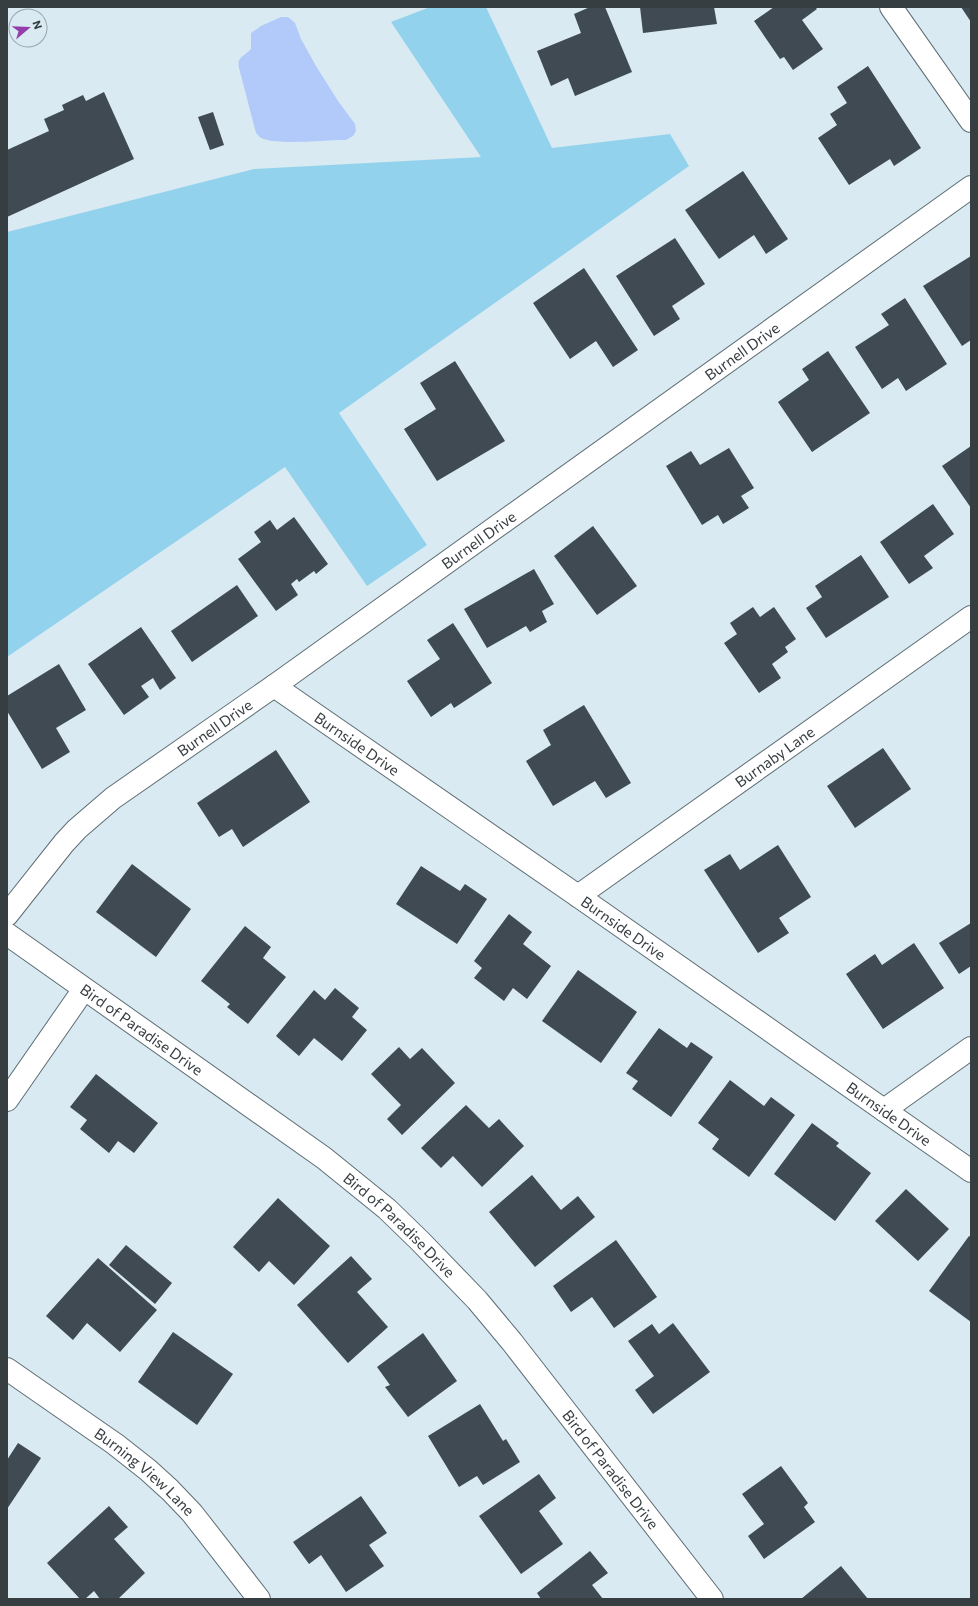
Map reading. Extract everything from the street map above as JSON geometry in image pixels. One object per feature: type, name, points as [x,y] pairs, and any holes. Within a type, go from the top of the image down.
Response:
[{"type":"street","points":[[891,7],[971,121]]},
{"type":"street","name":"Burnell Drive","points":[[7,915],[64,843],[95,813],[136,782],[274,686],[971,187]]},
{"type":"street","name":"Burnaby Lane","points":[[578,896],[971,617]]},
{"type":"street","name":"Burnside Drive","points":[[274,686],[578,896],[971,1171]]},
{"type":"street","name":"Bird of Paradise Drive","points":[[7,934],[324,1158],[381,1205],[420,1241],[477,1300],[512,1342],[712,1599]]},
{"type":"street","points":[[7,1100],[84,989]]},
{"type":"street","points":[[884,1110],[971,1048]]},
{"type":"street","name":"Burning View Lane","points":[[7,1369],[114,1444],[148,1470],[170,1490],[192,1513],[259,1599]]},
{"type":"shaded area","points":[[430,7],[486,7],[552,148],[670,134],[689,166],[339,413],[427,545],[367,586],[285,467],[7,657],[7,232],[254,169],[481,157],[391,22]]},
{"type":"shaded area","points":[[281,17],[288,17],[295,23],[301,39],[316,66],[338,101],[355,124],[356,131],[353,136],[346,140],[281,142],[263,139],[256,133],[238,64],[240,59],[251,49],[251,33],[261,26]]},
{"type":"building","points":[[590,7],[605,7],[632,72],[575,96],[568,78],[551,86],[537,51],[581,33],[574,14]]},
{"type":"building","points":[[640,7],[714,7],[717,24],[643,33]]},
{"type":"building","points":[[774,7],[815,7],[817,9],[802,20],[823,49],[793,70],[784,57],[780,59],[754,21]]},
{"type":"building","points":[[961,7],[971,7],[971,22]]},
{"type":"building","points":[[868,66],[921,148],[894,166],[890,159],[849,185],[818,138],[837,125],[830,114],[847,103],[837,87]]},
{"type":"building","points":[[104,92],[134,159],[7,217],[7,150],[49,131],[44,119],[64,110],[62,105],[83,95],[86,101]]},
{"type":"building","points":[[213,112],[224,145],[210,150],[198,117]]},
{"type":"building","points":[[743,171],[788,239],[766,254],[754,235],[719,259],[685,210]]},
{"type":"building","points":[[675,238],[705,284],[672,306],[680,319],[654,336],[616,276]]},
{"type":"building","points":[[971,256],[971,340],[962,346],[923,286]]},
{"type":"building","points":[[584,268],[638,350],[613,367],[596,341],[570,359],[533,303]]},
{"type":"building","points":[[905,298],[947,364],[906,391],[898,378],[882,389],[855,347],[889,325],[881,314]]},
{"type":"building","points":[[828,351],[870,413],[812,452],[778,402],[809,380],[802,369]]},
{"type":"building","points":[[455,361],[505,441],[437,481],[404,429],[436,409],[420,383]]},
{"type":"building","points":[[971,446],[971,508],[942,466]]},
{"type":"building","points":[[729,448],[754,488],[741,496],[749,508],[723,524],[718,515],[702,525],[666,466],[691,451],[700,465]]},
{"type":"building","points":[[933,504],[954,534],[924,556],[933,568],[909,584],[880,542]]},
{"type":"building","points":[[294,517],[328,564],[316,574],[314,571],[299,582],[297,579],[291,584],[298,595],[276,611],[238,559],[261,542],[254,532],[270,520],[277,530]]},
{"type":"building","points":[[593,526],[637,586],[597,615],[554,556]]},
{"type":"building","points":[[861,555],[889,597],[826,638],[806,608],[822,597],[815,586]]},
{"type":"building","points":[[534,569],[554,604],[542,611],[547,622],[530,632],[526,626],[487,648],[464,609]]},
{"type":"building","points":[[237,585],[258,616],[192,662],[171,631]]},
{"type":"building","points":[[753,607],[760,617],[774,607],[796,639],[785,647],[788,652],[772,664],[781,678],[759,693],[724,643],[737,634],[730,623]]},
{"type":"building","points":[[453,623],[492,683],[454,708],[451,703],[431,717],[407,681],[440,659],[427,640]]},
{"type":"building","points":[[141,627],[176,678],[160,690],[153,678],[141,686],[149,697],[124,715],[88,664]]},
{"type":"building","points":[[59,664],[86,710],[56,728],[70,752],[42,769],[7,711],[7,696]]},
{"type":"building","points":[[584,705],[631,783],[606,798],[595,781],[553,806],[526,761],[551,745],[543,730]]},
{"type":"building","points":[[883,748],[911,789],[855,828],[827,786]]},
{"type":"building","points":[[276,750],[310,802],[243,847],[232,829],[219,837],[197,803]]},
{"type":"building","points":[[778,845],[811,897],[779,918],[789,933],[758,953],[704,870],[730,854],[740,870]]},
{"type":"building","points":[[132,864],[191,909],[156,957],[96,912]]},
{"type":"building","points":[[421,866],[460,891],[465,884],[487,899],[457,944],[396,904]]},
{"type":"building","points":[[509,914],[532,932],[523,944],[551,966],[527,999],[513,988],[504,1001],[474,978],[482,968],[474,961]]},
{"type":"building","points":[[971,923],[971,966],[959,974],[939,943]]},
{"type":"building","points":[[245,926],[271,947],[263,958],[286,977],[248,1024],[227,1007],[230,1004],[201,981]]},
{"type":"building","points":[[914,943],[944,988],[883,1029],[846,974],[875,954],[882,965]]},
{"type":"building","points":[[578,970],[637,1012],[601,1063],[542,1021]]},
{"type":"building","points":[[335,988],[359,1008],[352,1017],[367,1030],[342,1061],[314,1038],[299,1056],[276,1036],[314,990],[325,1000]]},
{"type":"building","points":[[659,1028],[687,1048],[691,1042],[713,1057],[671,1117],[632,1089],[638,1081],[626,1073]]},
{"type":"building","points":[[399,1047],[410,1059],[422,1048],[455,1083],[402,1135],[387,1119],[401,1105],[371,1074]]},
{"type":"building","points":[[96,1074],[158,1123],[134,1153],[118,1141],[109,1153],[80,1129],[87,1120],[70,1107]]},
{"type":"building","points":[[730,1080],[764,1106],[771,1097],[795,1115],[749,1177],[712,1149],[719,1139],[698,1123]]},
{"type":"building","points":[[466,1105],[489,1128],[499,1119],[524,1146],[482,1187],[453,1156],[441,1168],[421,1148]]},
{"type":"building","points":[[812,1123],[839,1143],[836,1146],[871,1173],[835,1221],[774,1174]]},
{"type":"building","points":[[532,1175],[561,1210],[578,1196],[595,1217],[535,1267],[489,1212]]},
{"type":"building","points":[[906,1189],[949,1229],[918,1261],[875,1221]]},
{"type":"building","points":[[278,1198],[330,1246],[294,1285],[269,1261],[259,1272],[233,1247]]},
{"type":"building","points":[[969,1236],[971,1237],[971,1322],[929,1291]]},
{"type":"building","points":[[616,1240],[657,1297],[614,1328],[592,1297],[571,1312],[553,1286]]},
{"type":"building","points":[[126,1245],[172,1283],[155,1304],[109,1265]]},
{"type":"building","points":[[351,1256],[372,1279],[357,1292],[388,1327],[348,1363],[297,1305]]},
{"type":"building","points":[[98,1258],[157,1310],[120,1352],[87,1323],[73,1340],[46,1316]]},
{"type":"building","points":[[673,1323],[710,1372],[653,1414],[635,1390],[654,1376],[628,1341],[652,1324],[659,1334]]},
{"type":"building","points":[[173,1332],[233,1374],[197,1425],[138,1382]]},
{"type":"building","points":[[423,1333],[457,1381],[408,1417],[385,1387],[390,1385],[377,1367]]},
{"type":"building","points":[[480,1404],[503,1441],[506,1439],[520,1462],[483,1485],[477,1476],[459,1487],[428,1436]]},
{"type":"building","points":[[18,1443],[41,1458],[7,1509],[7,1460]]},
{"type":"building","points":[[781,1466],[808,1503],[804,1507],[815,1522],[764,1559],[748,1536],[764,1524],[742,1494]]},
{"type":"building","points":[[539,1474],[556,1498],[539,1511],[563,1544],[521,1574],[479,1516]]},
{"type":"building","points":[[361,1496],[387,1533],[369,1545],[384,1566],[346,1592],[321,1555],[309,1564],[293,1542]]},
{"type":"building","points":[[109,1506],[128,1527],[114,1539],[145,1573],[118,1599],[100,1599],[94,1591],[85,1599],[80,1599],[47,1563]]},
{"type":"building","points":[[590,1551],[608,1573],[592,1585],[603,1599],[541,1599],[537,1593]]},
{"type":"building","points":[[841,1566],[868,1599],[801,1599]]}]
